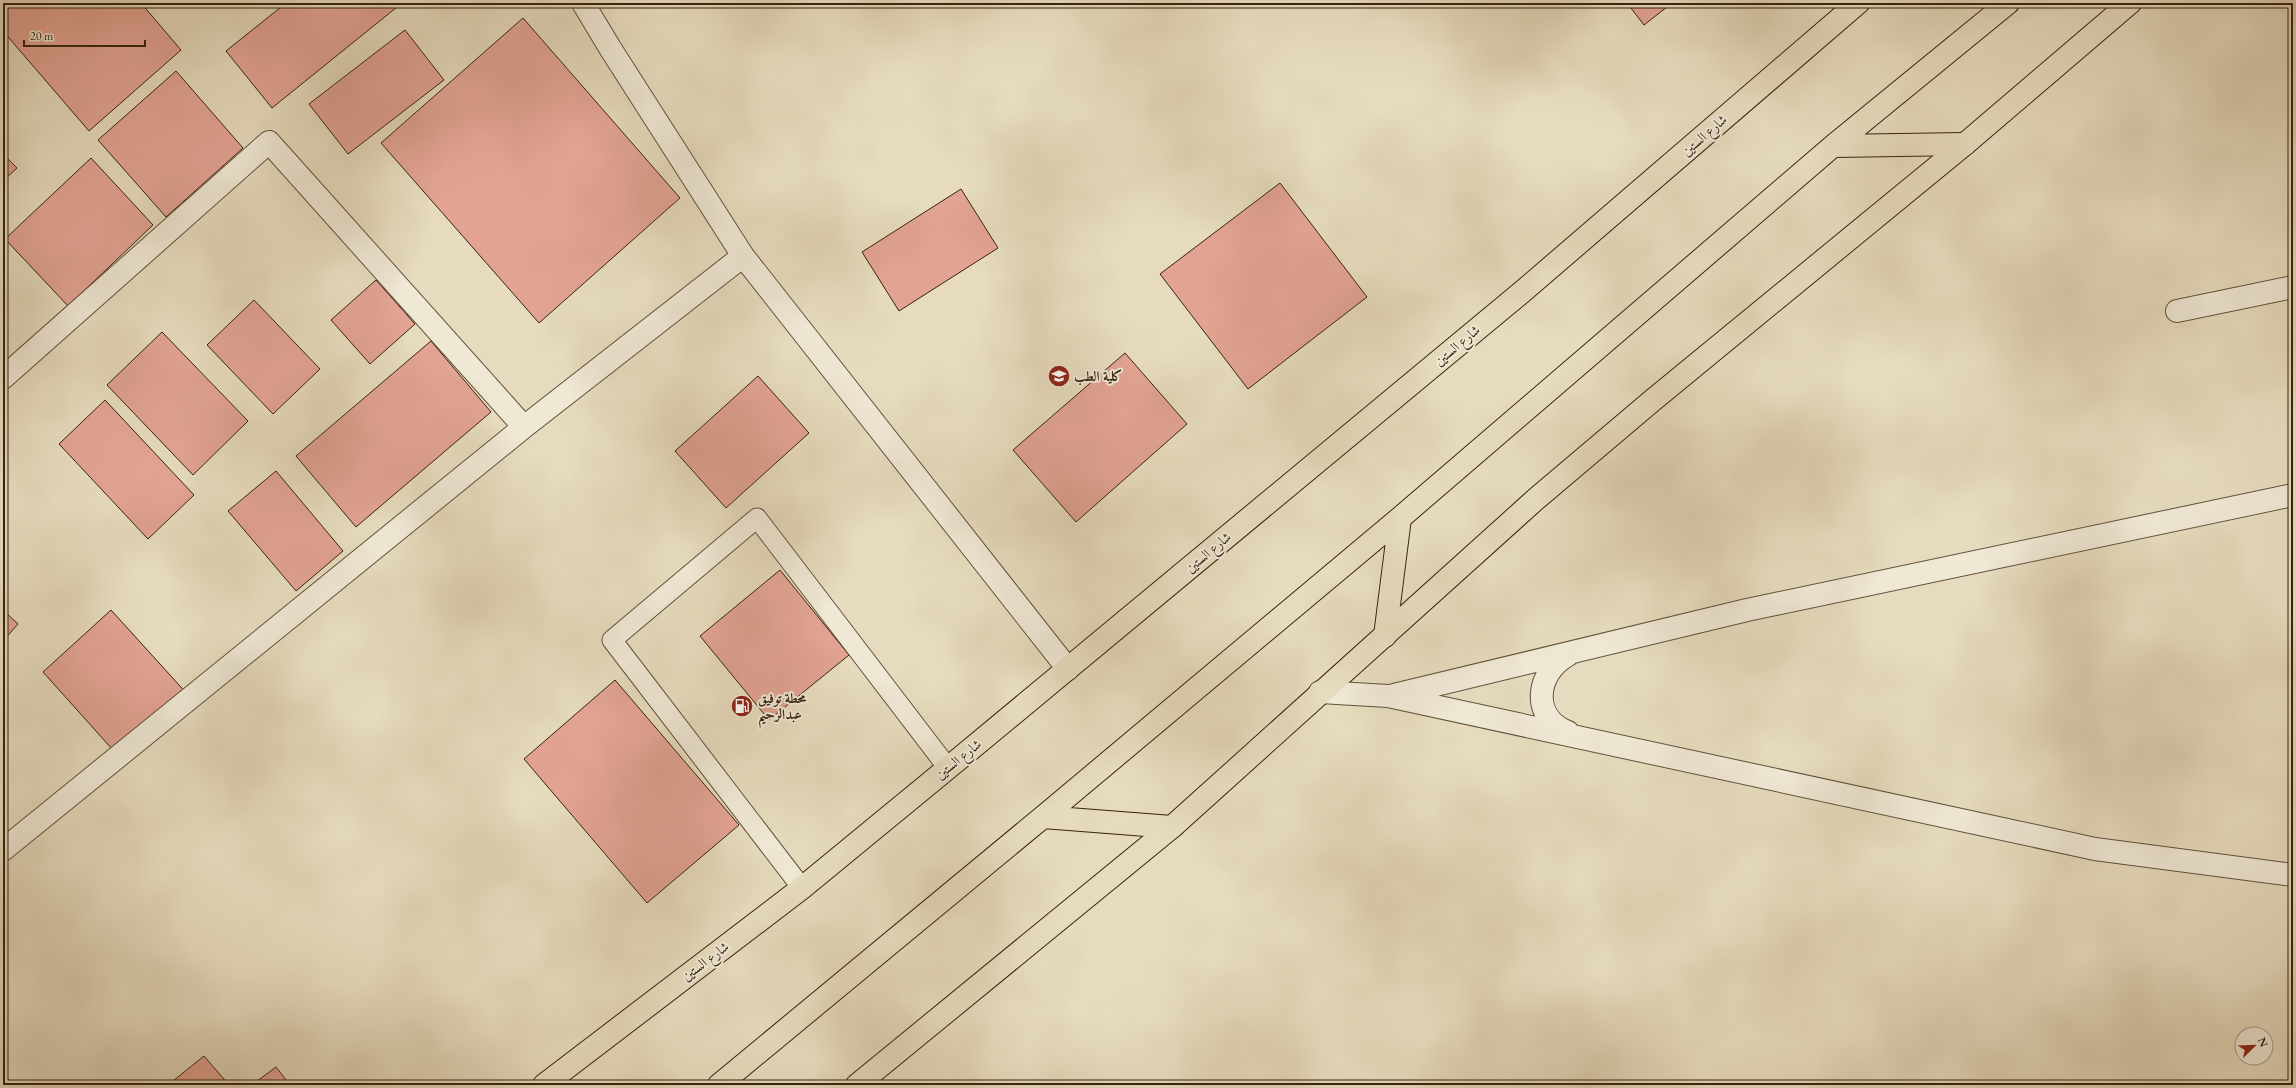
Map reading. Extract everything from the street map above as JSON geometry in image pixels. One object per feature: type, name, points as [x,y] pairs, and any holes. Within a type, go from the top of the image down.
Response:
[{"type":"main road","name":"شارع الستين","points":[[544,1085],[802,888],[948,768],[1522,292],[1858,3]]},
{"type":"main road","points":[[718,1085],[1043,817],[1400,518],[1833,146],[2008,3]]},
{"type":"main road","points":[[857,1085],[1172,827],[1320,692],[1385,636],[1584,458],[1965,144],[2130,3]]},
{"type":"main road","points":[[1833,146],[1965,144]]},
{"type":"main road","points":[[1385,636],[1400,518]]},
{"type":"main road","points":[[1043,817],[1172,827]]},
{"type":"street","points":[[583,3],[610,48],[743,256],[1068,669]]},
{"type":"street","points":[[3,378],[269,142],[524,427]]},
{"type":"street","points":[[3,850],[524,427],[743,256]]},
{"type":"street","points":[[2177,311],[2293,287]]},
{"type":"street","points":[[1388,696],[1747,610],[2293,495]]},
{"type":"street","points":[[1570,653],[1557,661],[1547,673],[1542,688],[1542,699],[1549,718],[1561,730],[1576,735]]},
{"type":"street","points":[[1320,692],[1388,696],[1576,735],[2095,849],[2293,875]]},
{"type":"lane","points":[[802,888],[612,640],[757,518],[948,768]]},
{"type":"building","points":[[11,3],[141,3],[181,50],[89,131],[3,31],[3,10]]},
{"type":"building","points":[[286,3],[402,3],[272,108],[226,51]]},
{"type":"building","points":[[1627,3],[1672,3],[1644,25]]},
{"type":"building","points":[[523,18],[680,198],[539,323],[381,143]]},
{"type":"building","points":[[405,30],[444,80],[348,154],[309,104]]},
{"type":"building","points":[[176,71],[243,148],[166,217],[98,140]]},
{"type":"building","points":[[3,154],[17,168],[3,181]]},
{"type":"building","points":[[91,158],[153,225],[68,306],[5,239]]},
{"type":"building","points":[[1280,183],[1367,297],[1248,389],[1160,274]]},
{"type":"building","points":[[961,189],[998,248],[899,311],[862,252]]},
{"type":"building","points":[[376,280],[415,324],[370,364],[331,320]]},
{"type":"building","points":[[254,300],[320,369],[273,414],[207,345]]},
{"type":"building","points":[[162,332],[248,421],[193,475],[107,385]]},
{"type":"building","points":[[431,341],[491,412],[356,527],[296,456]]},
{"type":"building","points":[[1125,353],[1187,424],[1076,522],[1013,450]]},
{"type":"building","points":[[758,376],[809,433],[726,508],[675,451]]},
{"type":"building","points":[[105,400],[194,495],[148,539],[59,444]]},
{"type":"building","points":[[276,471],[343,551],[296,591],[228,511]]},
{"type":"building","points":[[780,570],[849,655],[769,720],[700,636]]},
{"type":"building","points":[[3,610],[18,624],[3,641]]},
{"type":"building","points":[[111,610],[189,696],[121,759],[43,672]]},
{"type":"building","points":[[615,680],[739,825],[647,903],[524,759]]},
{"type":"building","points":[[204,1056],[229,1085],[168,1085]]},
{"type":"building","points":[[276,1067],[290,1085],[252,1085]]},
{"type":"place","name":"كلية الطب","points":[[1059,376]]},
{"type":"place","name":"محطة توفيق عبدالرحيم","points":[[742,706]]}]
